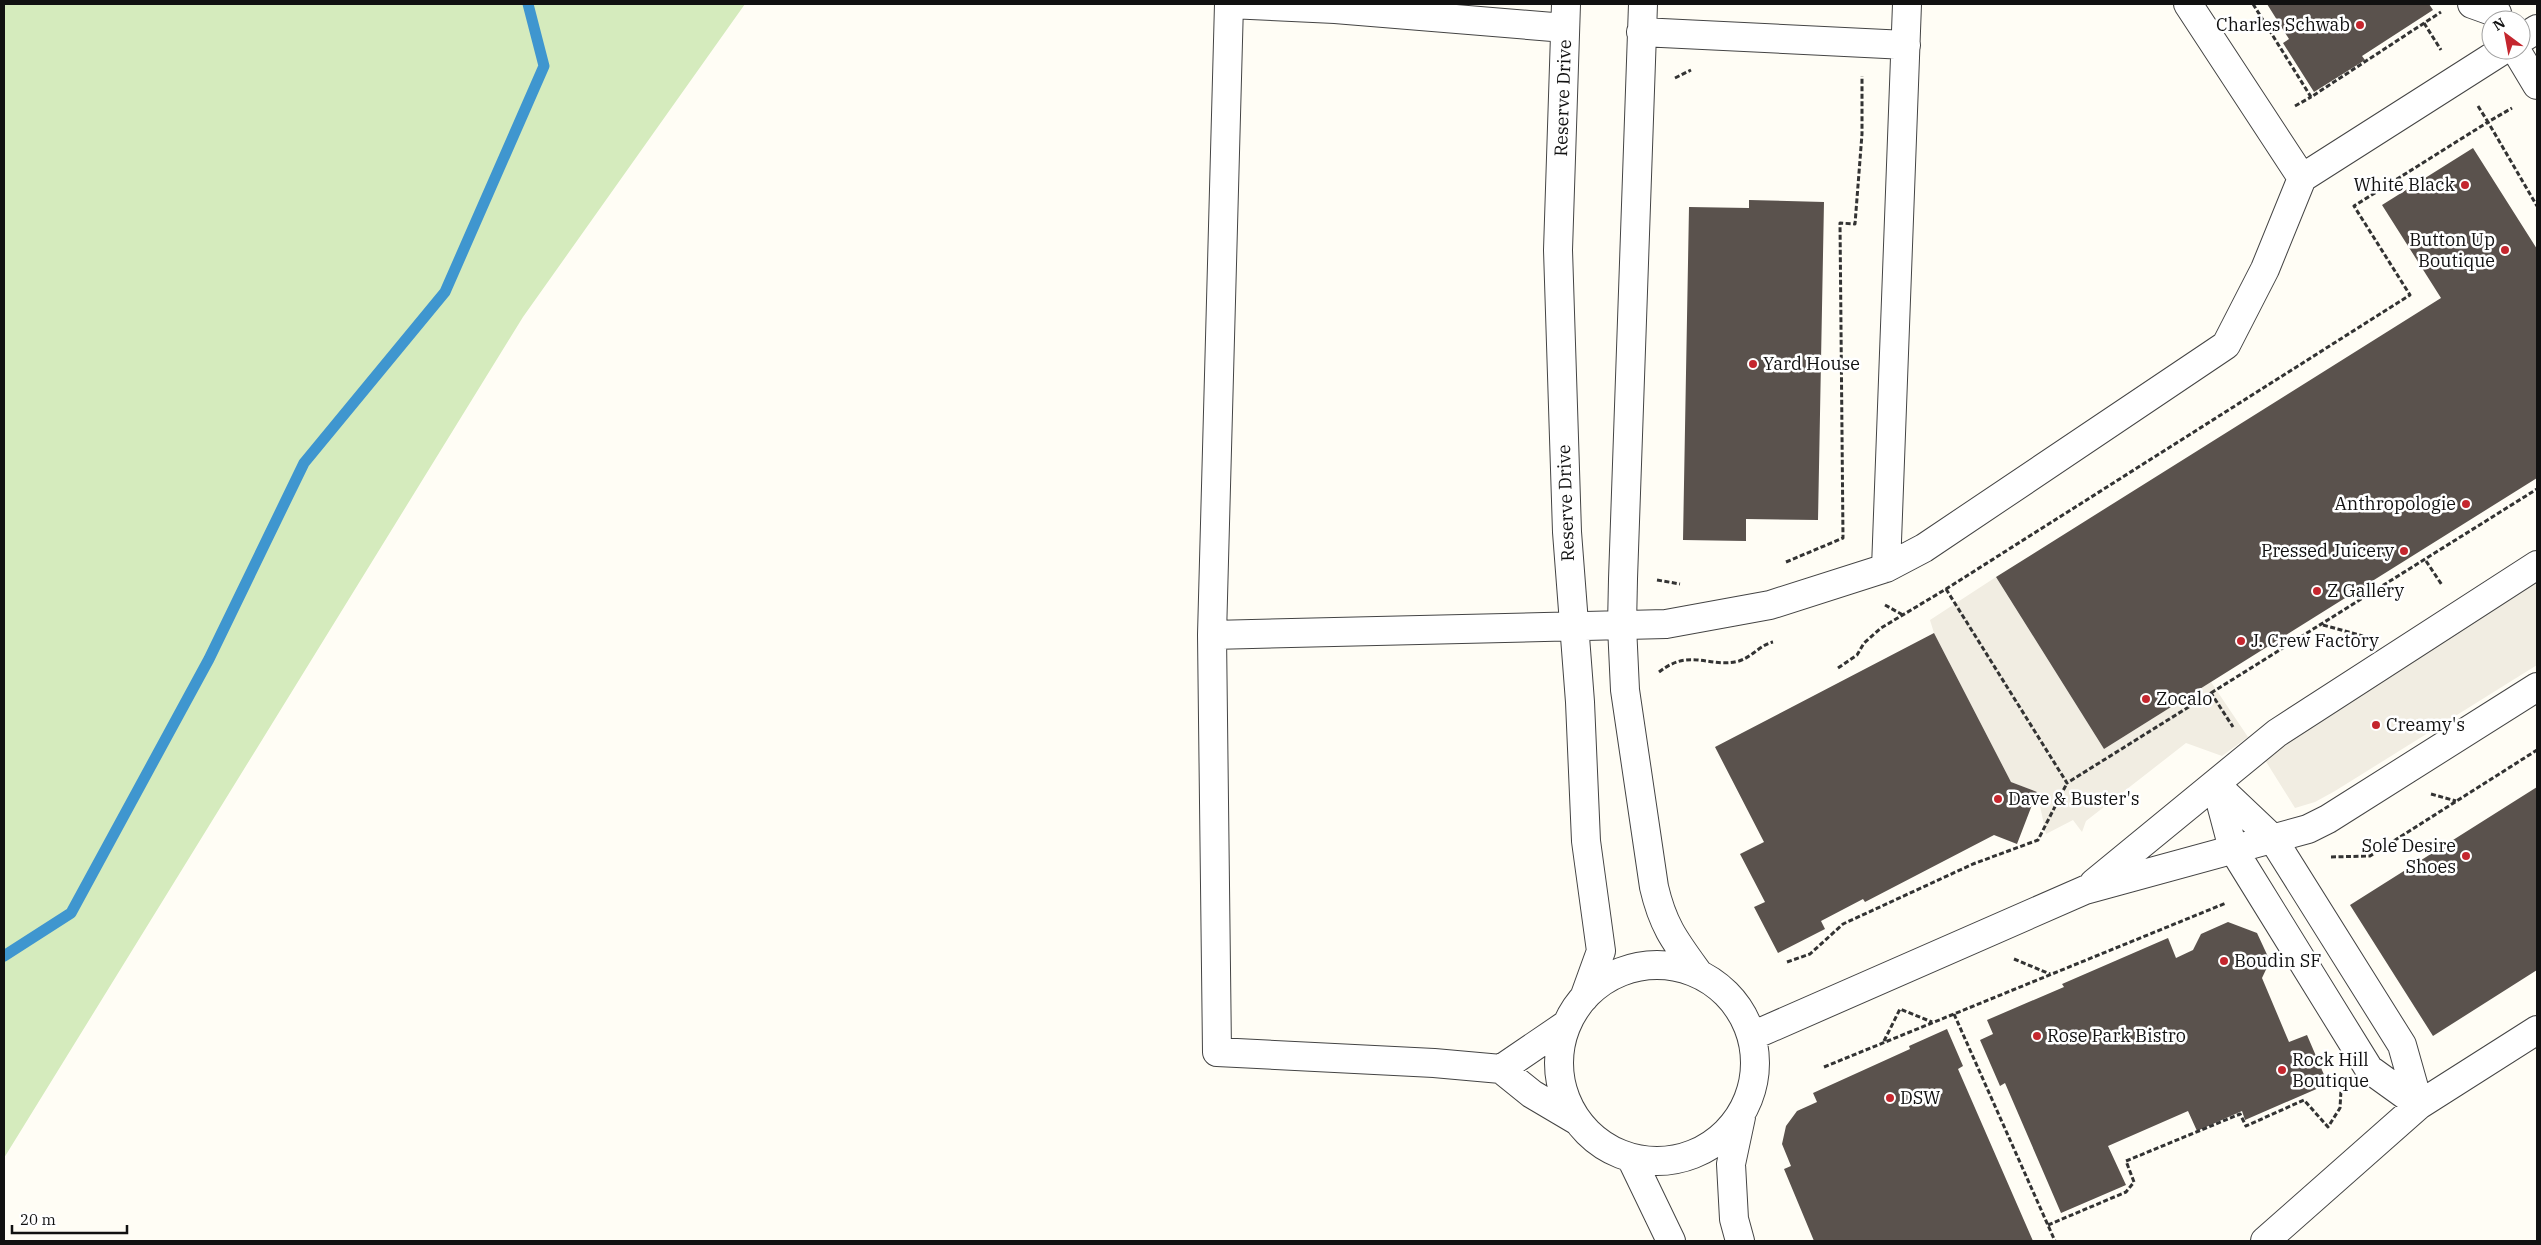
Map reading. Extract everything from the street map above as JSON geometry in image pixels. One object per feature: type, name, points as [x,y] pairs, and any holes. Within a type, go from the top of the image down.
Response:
[{"type":"street","points":[[1566,16],[1335,10],[1229,4],[1212,635],[1217,1052],[1434,1063],[1501,1069],[1532,1094],[1576,1120],[1600,1144],[1631,1158],[1662,1162],[1693,1156],[1721,1139],[1741,1115]]},
{"type":"street","points":[[1643,4],[1622,626],[1625,690],[1654,887],[1661,916],[1673,939],[1699,974]]},
{"type":"street","points":[[1886,568],[1908,4]]},
{"type":"street","points":[[2188,4],[2302,178]]},
{"type":"street","name":"Reserve Drive","points":[[1566,16],[1558,250],[1567,532],[1572,627],[1580,702],[1586,840],[1601,951],[1584,998]]},
{"type":"street","points":[[1641,32],[1906,44]]},
{"type":"street","points":[[1212,635],[1666,624],[1770,605],[1886,568],[1924,548],[2226,345],[2265,268],[2302,178],[2487,60]]},
{"type":"street","points":[[2522,60],[2537,85]]},
{"type":"street","points":[[2086,890],[2277,733],[2537,566]]},
{"type":"street","points":[[1752,1036],[2086,890],[2308,829],[2328,819],[2537,687]]},
{"type":"street","points":[[2216,785],[2273,839],[2402,1046],[2420,1105]]},
{"type":"street","points":[[2216,785],[2233,849],[2369,1069],[2420,1105]]},
{"type":"street","points":[[1576,1120],[1562,1090],[1559,1057],[1567,1024],[1584,998],[1608,978],[1637,967],[1668,965],[1699,974],[1722,989],[1741,1010],[1752,1036],[1756,1063],[1752,1090],[1741,1115],[1731,1164],[1734,1219],[1740,1241]]},
{"type":"street","points":[[1501,1069],[1567,1024]]},
{"type":"street","points":[[2265,1241],[2420,1105],[2537,1030]]},
{"type":"street","points":[[1631,1158],[1671,1241]]},
{"type":"path","points":[[2253,4],[2311,97],[2424,23],[2481,10]]},
{"type":"path","points":[[2424,23],[2441,50]]},
{"type":"path","points":[[1672,80],[1693,69]]},
{"type":"path","points":[[1780,564],[1843,538],[1840,223],[1855,224],[1862,134],[1862,74],[1852,74]]},
{"type":"path","points":[[2477,106],[2488,122],[2514,106]]},
{"type":"path","points":[[1787,962],[1810,954],[1843,924],[1973,864],[2038,840],[2067,783],[2537,489]]},
{"type":"path","points":[[2426,560],[2448,593]]},
{"type":"path","points":[[1652,577],[1664,583],[1684,584]]},
{"type":"path","points":[[1946,589],[2067,783]]},
{"type":"path","points":[[1838,668],[1857,655],[1864,643],[1881,628],[1904,616]]},
{"type":"path","points":[[2211,693],[2237,734]]},
{"type":"path","points":[[2326,857],[2370,856],[2537,750]]},
{"type":"path","points":[[1824,1067],[2222,904],[2229,903]]},
{"type":"path","points":[[1884,1041],[1900,1009],[1933,1022]]},
{"type":"path","points":[[1954,1014],[2055,1241]]},
{"type":"path","points":[[2048,1225],[2126,1192],[2134,1182],[2126,1161],[2240,1114],[2246,1126],[2304,1100],[2328,1127],[2340,1108],[2342,1081]]},
{"type":"green space","points":[[4,4],[745,4],[523,317],[4,1158]]},
{"type":"shaded area","points":[[1996,577],[2104,749],[2211,682],[2248,737],[2222,756],[2186,743],[2086,821],[2082,832],[2073,820],[2046,834],[2037,792],[2011,782],[1934,633],[1930,620]]},
{"type":"shaded area","points":[[2537,582],[2537,665],[2335,791],[2315,802],[2295,808],[2265,760],[2298,734]]},
{"type":"building","points":[[2267,4],[2429,4],[2433,10],[2362,56],[2365,60],[2314,92],[2283,43],[2289,39]]},
{"type":"building","points":[[2473,148],[2537,249],[2537,478],[2104,749],[1996,577],[2441,298],[2382,205]]},
{"type":"building","name":"Yard House","points":[[1749,200],[1824,202],[1818,520],[1746,519],[1746,541],[1683,540],[1689,207],[1749,208]]},
{"type":"building","points":[[1934,633],[2011,782],[2037,792],[2017,844],[1994,835],[1865,902],[1863,899],[1821,921],[1825,929],[1778,953],[1754,907],[1765,902],[1740,854],[1764,842],[1715,747]]},
{"type":"building","points":[[2537,787],[2537,970],[2433,1036],[2350,905]]},
{"type":"building","points":[[2228,922],[2257,933],[2270,961],[2262,978],[2289,1042],[2307,1035],[2328,1084],[2245,1120],[2242,1111],[2197,1131],[2188,1111],[2108,1146],[2126,1185],[2061,1213],[2005,1083],[2000,1086],[1980,1040],[1993,1034],[1987,1020],[2064,987],[2062,984],[2168,938],[2176,958],[2193,950],[2201,934]]},
{"type":"building","points":[[1947,1029],[1963,1066],[1958,1069],[2033,1241],[1814,1241],[1784,1169],[1791,1166],[1782,1144],[1786,1126],[1797,1111],[1817,1102],[1813,1093],[1910,1049],[1909,1046]]},
{"type":"waterway","points":[[4,956],[71,913],[209,659],[304,463],[445,292],[544,66],[528,4]]},
{"type":"place","name":"Charles Schwab","points":[[2360,25]]},
{"type":"place","name":"White Black","points":[[2465,185]]},
{"type":"place","name":"Button Up Boutique","points":[[2505,250]]},
{"type":"place","name":"Yard House","points":[[1753,364]]},
{"type":"place","name":"Anthropologie","points":[[2466,504]]},
{"type":"place","name":"Pressed Juicery","points":[[2404,551]]},
{"type":"place","name":"Z Gallery","points":[[2317,591]]},
{"type":"place","name":"J. Crew Factory","points":[[2241,641]]},
{"type":"place","name":"Zocalo","points":[[2146,699]]},
{"type":"place","name":"Creamy's","points":[[2376,725]]},
{"type":"place","name":"Dave & Buster's","points":[[1998,799]]},
{"type":"place","name":"Sole Desire Shoes","points":[[2466,856]]},
{"type":"place","name":"Boudin SF","points":[[2224,961]]},
{"type":"place","name":"Rose Park Bistro","points":[[2037,1036]]},
{"type":"place","name":"Rock Hill Boutique","points":[[2282,1070]]},
{"type":"place","name":"DSW","points":[[1890,1098]]}]
